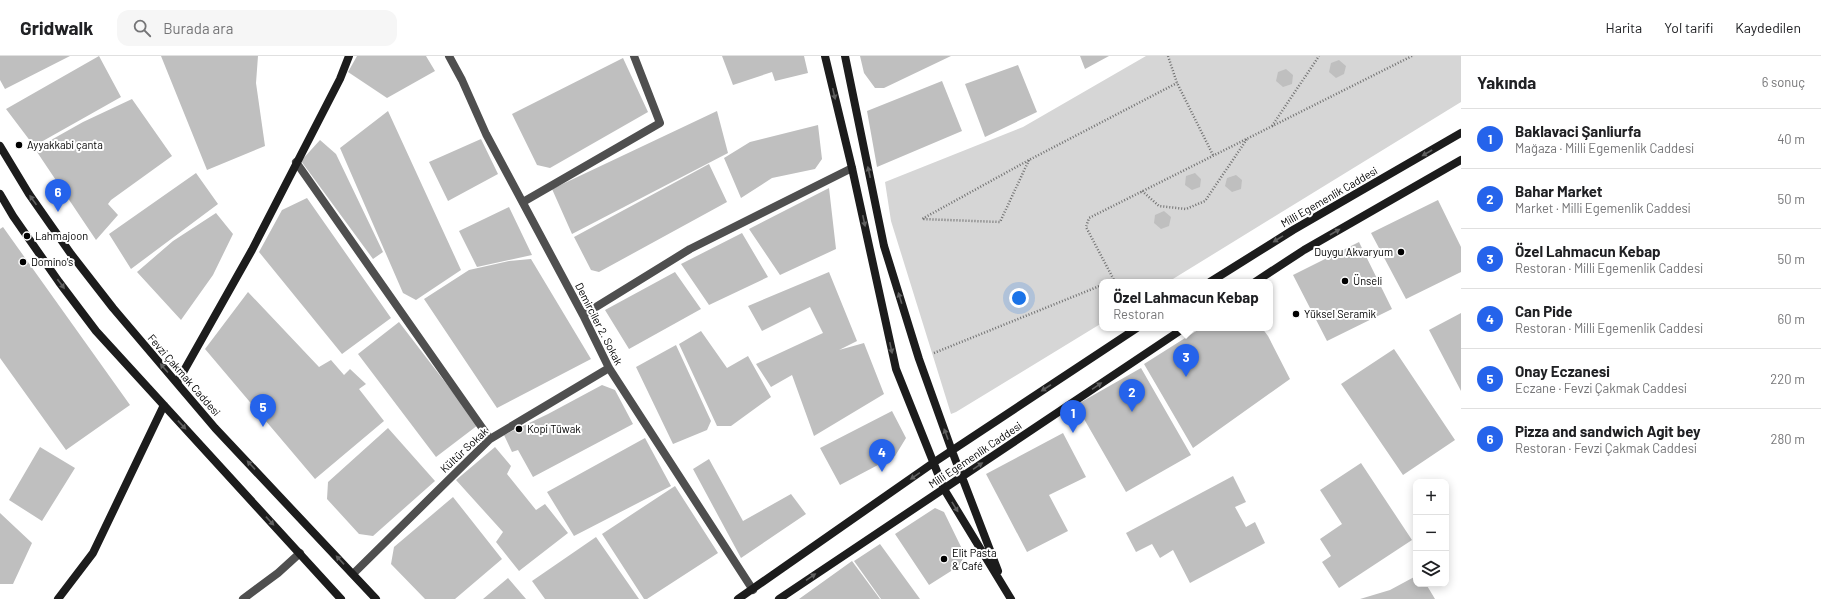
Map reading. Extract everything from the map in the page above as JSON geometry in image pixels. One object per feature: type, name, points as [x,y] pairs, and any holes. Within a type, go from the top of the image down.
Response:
[{"type":"street","points":[[177,383],[252,250],[340,79],[349,56]]},
{"type":"street","name":"Demirciler 2. Sokak","points":[[449,56],[462,80],[486,134],[583,315],[608,368],[753,590]]},
{"type":"street","points":[[523,202],[660,123],[634,56]]},
{"type":"street","points":[[825,56],[852,168],[896,369],[944,489],[1011,599]]},
{"type":"street","points":[[844,56],[884,246],[919,359],[1005,588]]},
{"type":"street","name":"Milli Egemenlik Caddesi","points":[[1215,279],[1293,230],[1461,133]]},
{"type":"street","name":"Fevzi Çakmak Caddesi","points":[[0,146],[29,194],[71,254],[113,308],[215,428],[376,599]]},
{"type":"street","points":[[1260,279],[1304,250],[1461,160]]},
{"type":"street","points":[[296,162],[490,439]]},
{"type":"street","points":[[583,315],[690,249],[852,168]]},
{"type":"street","points":[[0,194],[13,216],[59,282],[96,330],[341,599]]},
{"type":"street","name":"Milli Egemenlik Caddesi","points":[[738,599],[952,450],[1132,331]]},
{"type":"street","name":"Milli Egemenlik Caddesi","points":[[779,599],[1180,331]]},
{"type":"street","name":"Kültür Sokak","points":[[353,574],[490,439],[608,368]]},
{"type":"street","points":[[58,599],[93,553],[164,405]]},
{"type":"street","points":[[243,599],[300,553]]},
{"type":"path","points":[[1168,56],[1177,83],[1213,155]]},
{"type":"path","points":[[1272,126],[1319,56]]},
{"type":"path","points":[[1112,279],[1086,228],[1089,218],[1412,56]]},
{"type":"path","points":[[1029,160],[1000,222],[922,219],[1029,160],[1177,83]]},
{"type":"path","points":[[1142,191],[1159,206],[1186,209],[1205,201],[1247,138]]},
{"type":"path","points":[[919,359],[1099,287]]},
{"type":"shaded area","points":[[1146,56],[1461,56],[1461,102],[1173,279],[1099,279],[1099,325],[951,414],[891,221],[885,182],[1023,127]]},
{"type":"building","points":[[0,56],[70,56],[5,89],[0,80]]},
{"type":"building","points":[[99,56],[121,97],[34,146],[6,109]]},
{"type":"building","points":[[161,56],[258,56],[256,83],[265,146],[207,170]]},
{"type":"building","points":[[357,56],[426,56],[435,71],[387,98],[348,72]]},
{"type":"building","points":[[722,56],[804,56],[808,73],[775,81],[772,72],[733,85]]},
{"type":"building","points":[[860,56],[951,56],[884,88],[875,88],[864,73]]},
{"type":"building","points":[[1080,56],[1109,56],[1085,69]]},
{"type":"building","points":[[623,58],[648,112],[550,168],[537,165],[512,114]]},
{"type":"building","points":[[1339,60],[1346,66],[1344,74],[1336,78],[1329,72],[1331,63]]},
{"type":"building","points":[[1018,65],[1037,112],[985,137],[965,84]]},
{"type":"building","points":[[1286,69],[1293,75],[1292,84],[1283,87],[1276,81],[1278,72]]},
{"type":"building","points":[[942,81],[962,131],[877,167],[867,111]]},
{"type":"building","points":[[132,99],[172,156],[111,200],[108,204],[118,215],[96,240],[35,149],[83,122]]},
{"type":"building","points":[[388,111],[461,270],[416,300],[403,293],[340,148]]},
{"type":"building","points":[[717,111],[728,153],[572,234],[552,189]]},
{"type":"building","points":[[818,125],[822,159],[815,169],[772,178],[741,198],[724,158],[750,142]]},
{"type":"building","points":[[481,139],[498,174],[448,201],[429,162]]},
{"type":"building","points":[[320,140],[336,154],[383,252],[373,259],[301,161]]},
{"type":"building","points":[[709,164],[727,202],[599,272],[591,270],[574,237]]},
{"type":"building","points":[[196,173],[218,204],[131,269],[109,234]]},
{"type":"building","points":[[1195,173],[1201,179],[1200,187],[1192,190],[1185,185],[1186,176]]},
{"type":"building","points":[[1236,175],[1242,180],[1241,189],[1232,192],[1225,186],[1227,178]]},
{"type":"building","points":[[829,188],[836,249],[780,275],[749,229]]},
{"type":"building","points":[[307,198],[391,318],[342,354],[259,252],[282,210]]},
{"type":"building","points":[[1438,200],[1461,247],[1461,272],[1406,299],[1371,233]]},
{"type":"building","points":[[509,207],[532,255],[477,267],[459,231]]},
{"type":"building","points":[[1164,211],[1171,217],[1169,226],[1161,229],[1154,223],[1155,215]]},
{"type":"building","points":[[216,213],[233,234],[213,275],[181,320],[137,272],[173,241]]},
{"type":"building","points":[[3,227],[130,405],[66,450],[0,358],[0,229]]},
{"type":"building","points":[[742,233],[768,277],[709,305],[681,264]]},
{"type":"building","points":[[1359,242],[1392,309],[1327,341],[1293,275]]},
{"type":"building","points":[[531,259],[591,359],[497,408],[424,299],[469,270],[509,261]]},
{"type":"building","points":[[675,272],[701,309],[629,349],[605,310]]},
{"type":"building","points":[[829,272],[857,341],[839,350],[864,343],[884,394],[814,436],[792,375],[771,387],[756,364],[823,333],[810,307],[762,331],[748,306]]},
{"type":"building","points":[[248,292],[319,367],[331,360],[344,375],[350,369],[366,384],[359,389],[384,421],[315,479],[205,349]]},
{"type":"building","points":[[1461,313],[1461,391],[1429,330]]},
{"type":"building","points":[[399,322],[478,425],[436,457],[358,354]]},
{"type":"building","points":[[701,331],[727,368],[748,356],[771,397],[731,426],[717,426],[679,344]]},
{"type":"building","points":[[1196,331],[1264,331],[1290,379],[1193,448],[1144,364]]},
{"type":"building","points":[[676,345],[711,421],[707,430],[673,444],[636,367]]},
{"type":"building","points":[[1394,349],[1455,440],[1403,475],[1341,384]]},
{"type":"building","points":[[1141,368],[1191,455],[1126,492],[1076,405]]},
{"type":"building","points":[[602,385],[615,390],[633,424],[533,477],[518,450],[512,452],[504,435],[548,414]]},
{"type":"building","points":[[892,411],[906,438],[895,456],[840,485],[820,448]]},
{"type":"building","points":[[388,428],[435,481],[373,536],[359,534],[327,499],[328,482]]},
{"type":"building","points":[[1063,433],[1086,477],[1049,495],[1068,531],[1027,552],[986,474]]},
{"type":"building","points":[[645,438],[671,486],[574,536],[547,492]]},
{"type":"building","points":[[40,447],[75,468],[42,521],[9,500]]},
{"type":"building","points":[[495,447],[511,466],[507,474],[536,510],[545,504],[568,533],[519,571],[496,542],[503,532],[456,480]]},
{"type":"building","points":[[709,459],[743,521],[791,494],[806,514],[741,558],[693,469]]},
{"type":"building","points":[[1361,463],[1412,540],[1339,588],[1322,562],[1331,556],[1320,539],[1342,524],[1320,490]]},
{"type":"building","points":[[1233,476],[1246,502],[1235,507],[1246,527],[1255,522],[1265,543],[1190,583],[1173,550],[1160,558],[1152,544],[1136,552],[1126,533]]},
{"type":"building","points":[[675,486],[718,553],[647,599],[644,599],[602,534]]},
{"type":"building","points":[[453,497],[502,559],[455,599],[425,599],[391,564],[394,547]]},
{"type":"building","points":[[935,508],[944,512],[965,555],[959,566],[929,585],[895,534]]},
{"type":"building","points":[[0,513],[32,543],[13,584],[0,584]]},
{"type":"building","points":[[596,537],[639,599],[545,599],[532,581]]},
{"type":"building","points":[[880,544],[920,599],[881,599],[854,561]]},
{"type":"building","points":[[852,561],[880,599],[799,599]]},
{"type":"building","points":[[508,578],[526,599],[483,599]]},
{"type":"building","points":[[1413,578],[1413,587],[1428,587],[1435,599],[1360,599],[1390,590]]},
{"type":"place","name":"Ayyakkabi çanta","points":[[19,145]]},
{"type":"place","name":"Pizza and sandwich Agit bey","points":[[58,212]]},
{"type":"place","name":"Lahmajoon","points":[[27,236]]},
{"type":"place","name":"Duygu Akvaryum","points":[[1401,252]]},
{"type":"place","name":"Domino's","points":[[23,262]]},
{"type":"place","name":"Ünseli","points":[[1345,281]]},
{"type":"place","name":"Yüksel Seramik","points":[[1296,314]]},
{"type":"place","name":"Özel Lahmacun Kebap","points":[[1186,377]]},
{"type":"place","name":"Bahar Market","points":[[1132,412]]},
{"type":"place","name":"Onay Eczanesi","points":[[263,427]]},
{"type":"place","name":"Kopi Tüwak","points":[[519,429]]},
{"type":"place","name":"Baklavaci Şanliurfa","points":[[1073,433]]},
{"type":"place","name":"Can Pide","points":[[882,472]]},
{"type":"place","name":"Elit Pasta & Café","points":[[944,559]]}]
